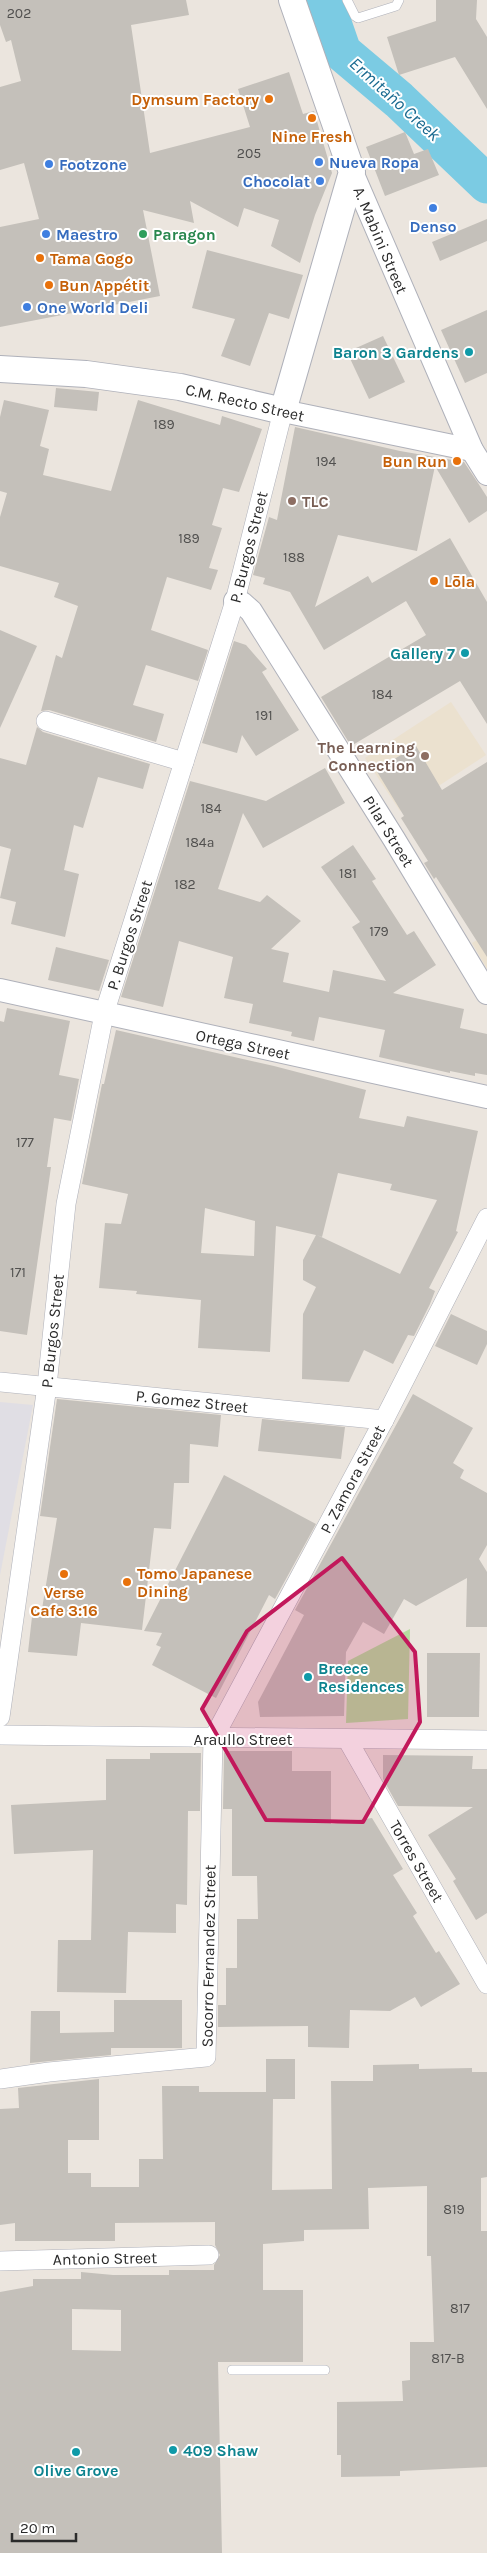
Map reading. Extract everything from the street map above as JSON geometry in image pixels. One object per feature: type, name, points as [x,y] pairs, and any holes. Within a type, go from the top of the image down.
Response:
[{"type":"main road","name":"A. Mabini Street","points":[[292,0],[352,172]]},
{"type":"main road","name":"P. Burgos Street","points":[[283,411],[352,172]]},
{"type":"main road","name":"C.M. Recto Street","points":[[0,369],[86,374],[180,387],[283,411]]},
{"type":"street","name":"A. Mabini Street","points":[[352,172],[480,452],[487,474]]},
{"type":"street","name":"C.M. Recto Street","points":[[283,411],[480,452]]},
{"type":"street","name":"P. Burgos Street","points":[[0,1717],[47,1386],[66,1204],[104,1014],[234,601],[283,411]]},
{"type":"street","name":"Pilar Street","points":[[234,601],[242,603],[251,612],[389,830],[487,993]]},
{"type":"street","points":[[46,721],[184,762]]},
{"type":"street","name":"Ortega Street","points":[[0,990],[487,1097]]},
{"type":"street","name":"P. Zamora Street","points":[[213,1739],[384,1420],[487,1218]]},
{"type":"street","name":"P. Gomez Street","points":[[0,1382],[235,1408],[384,1420]]},
{"type":"street","name":"Araullo Street","points":[[0,1735],[213,1739],[487,1740]]},
{"type":"street","name":"Socorro Fernandez Street","points":[[0,2079],[49,2072],[195,2059],[206,2056],[213,1739]]},
{"type":"street","name":"Torres Street","points":[[347,1739],[487,1984]]},
{"type":"street","name":"Antonio Street","points":[[0,2261],[209,2256]]},
{"type":"lane","points":[[347,0],[355,16],[358,18],[396,6],[399,0]]},
{"type":"lane","points":[[232,2370],[325,2370]]},
{"type":"highlighted area","points":[[342,1558],[415,1652],[420,1722],[363,1822],[266,1820],[202,1709],[247,1631]]},
{"type":"shaded area","name":"The Learning Connection","points":[[451,702],[486,755],[400,811],[365,758]]},
{"type":"shaded area","points":[[487,934],[487,969],[472,943]]},
{"type":"shaded area","points":[[0,1402],[33,1405],[0,1575]]},
{"type":"green space","points":[[410,1629],[408,1719],[346,1723],[348,1661]]},
{"type":"building","points":[[0,0],[186,0],[189,15],[131,25],[150,153],[250,127],[238,89],[289,72],[303,114],[314,111],[332,173],[315,215],[300,263],[271,246],[279,220],[244,208],[238,227],[190,201],[194,223],[143,210],[160,296],[0,327],[0,227],[39,219],[24,163],[0,170],[0,87],[21,81],[11,40],[6,42],[0,25]]},
{"type":"building","points":[[436,0],[477,0],[476,19],[487,37],[487,109],[455,57],[399,75],[387,37],[436,21]]},
{"type":"building","points":[[405,132],[414,154],[428,149],[439,175],[385,196],[366,147]]},
{"type":"building","points":[[487,219],[487,241],[440,261],[432,242]]},
{"type":"building","points":[[207,250],[303,275],[289,319],[269,313],[250,366],[221,356],[235,319],[192,308]]},
{"type":"building","name":"Baron 3 Gardens","points":[[487,310],[487,373],[465,383],[441,330]]},
{"type":"building","points":[[383,336],[405,382],[369,399],[347,352]]},
{"type":"building","points":[[56,388],[99,392],[97,411],[54,407]]},
{"type":"building","points":[[4,400],[49,410],[40,446],[49,449],[43,475],[111,491],[138,400],[220,425],[222,416],[262,429],[239,492],[223,488],[212,525],[222,528],[209,568],[218,570],[211,590],[167,577],[151,630],[208,650],[198,681],[146,665],[133,705],[164,714],[156,742],[49,710],[41,711],[56,655],[62,658],[78,606],[54,597],[59,583],[0,566],[0,517],[7,493],[0,491],[0,417]]},
{"type":"building","points":[[295,427],[400,451],[464,462],[478,483],[487,497],[487,511],[469,523],[435,466],[417,551],[338,535],[315,607],[368,576],[372,583],[450,538],[487,602],[487,724],[460,681],[351,746],[321,697],[426,635],[406,601],[324,650],[290,592],[263,584],[265,578],[253,575],[269,517],[277,520]]},
{"type":"building","points":[[0,630],[37,646],[0,728]]},
{"type":"building","points":[[234,641],[246,645],[267,669],[262,672],[299,730],[256,756],[242,735],[237,753],[202,743]]},
{"type":"building","points":[[37,727],[43,732],[150,764],[143,789],[98,777],[83,828],[74,825],[64,870],[79,874],[65,937],[11,924],[16,902],[0,898],[11,849],[0,846],[0,758],[26,765]]},
{"type":"building","points":[[416,746],[442,790],[487,762],[487,957],[436,877],[434,879],[424,863],[428,861],[401,818],[404,816],[376,770]]},
{"type":"building","points":[[325,768],[345,803],[263,848],[243,813],[218,889],[260,902],[267,895],[301,921],[271,949],[289,953],[283,982],[329,992],[333,970],[386,981],[352,927],[360,922],[321,867],[353,845],[376,879],[372,881],[407,935],[414,931],[436,965],[393,993],[464,1009],[460,1028],[487,1034],[487,1075],[475,1073],[475,1076],[450,1071],[450,1073],[379,1057],[385,1030],[319,1017],[314,1041],[291,1036],[292,1032],[249,1023],[253,1004],[224,998],[233,957],[179,941],[163,1007],[121,997],[190,781],[266,801]]},
{"type":"building","points":[[56,947],[109,960],[99,991],[48,980]]},
{"type":"building","points":[[7,1008],[70,1021],[59,1075],[79,1079],[71,1121],[54,1118],[47,1167],[51,1167],[27,1335],[0,1331],[0,1021],[4,1022]]},
{"type":"building","points":[[116,1030],[274,1066],[366,1090],[359,1118],[404,1127],[407,1116],[478,1131],[456,1231],[458,1232],[429,1288],[435,1291],[430,1304],[414,1336],[408,1335],[393,1364],[364,1350],[349,1382],[302,1379],[303,1314],[316,1287],[303,1280],[303,1260],[316,1235],[276,1226],[270,1352],[198,1348],[201,1300],[136,1294],[137,1291],[99,1288],[105,1223],[121,1224],[128,1194],[82,1184],[102,1084],[104,1084]],"holes":[[[338,1173],[392,1184],[390,1190],[437,1200],[400,1274],[317,1235],[322,1237]],[[205,1208],[255,1221],[254,1256],[201,1253]]]},
{"type":"building","points":[[451,1314],[487,1331],[487,1344],[477,1365],[435,1346]]},
{"type":"building","points":[[413,1394],[473,1428],[453,1463],[464,1470],[460,1478],[487,1493],[487,1545],[479,1559],[487,1572],[487,1627],[466,1627],[467,1578],[416,1606],[404,1599],[384,1634],[363,1622],[346,1652],[344,1716],[260,1717],[258,1702],[304,1615],[295,1610]]},
{"type":"building","points":[[57,1399],[221,1415],[218,1447],[190,1444],[189,1483],[174,1483],[171,1529],[154,1528],[142,1630],[81,1623],[77,1656],[28,1652],[33,1608],[42,1609],[57,1518],[40,1516]]},
{"type":"building","points":[[262,1419],[345,1427],[341,1459],[258,1451]]},
{"type":"building","points":[[224,1475],[316,1524],[275,1599],[269,1595],[216,1698],[152,1665],[161,1647],[156,1645],[162,1633],[144,1631]]},
{"type":"building","points":[[427,1653],[480,1653],[479,1717],[427,1717]]},
{"type":"building","points":[[226,1751],[292,1751],[292,1771],[331,1771],[331,1824],[372,1818],[403,1869],[393,1875],[417,1913],[413,1916],[436,1953],[439,1951],[460,1984],[421,2007],[415,1997],[390,2011],[350,2010],[349,2048],[308,2047],[308,2026],[218,2027],[218,2005],[226,2005],[226,1968],[237,1968],[237,1919],[258,1919],[257,1876],[232,1876],[232,1809],[223,1809],[224,1753]]},
{"type":"building","points":[[150,1753],[201,1753],[200,1811],[188,1811],[187,1905],[176,1904],[176,1933],[128,1932],[126,1993],[57,1992],[58,1940],[91,1940],[93,1850],[14,1854],[11,1805],[106,1800],[106,1759],[150,1759]]},
{"type":"building","points":[[383,1755],[473,1756],[472,1769],[487,1769],[487,1913],[476,1920],[453,1881],[456,1879],[428,1835],[473,1807],[398,1806],[383,1779]]},
{"type":"building","points":[[114,2000],[182,2000],[182,2048],[111,2048],[111,2055],[30,2063],[31,2011],[60,2011],[60,2033],[114,2032]]},
{"type":"building","points":[[266,2059],[295,2059],[295,2099],[273,2099],[272,2190],[332,2189],[331,2081],[373,2081],[373,2065],[419,2064],[419,2069],[472,2068],[472,2072],[487,2072],[487,2177],[481,2178],[481,2231],[487,2231],[487,2467],[400,2471],[400,2476],[341,2477],[341,2455],[337,2455],[337,2402],[403,2401],[402,2381],[410,2380],[410,2342],[434,2342],[431,2256],[427,2256],[427,2186],[368,2188],[369,2229],[304,2230],[304,2241],[263,2244],[263,2290],[303,2290],[303,2362],[218,2362],[222,2553],[0,2553],[0,2292],[33,2286],[33,2279],[81,2279],[81,2272],[113,2275],[169,2275],[169,2270],[214,2270],[214,2265],[220,2255],[215,2245],[215,2222],[115,2223],[115,2241],[15,2241],[15,2223],[0,2225],[0,2109],[19,2108],[18,2088],[99,2079],[99,2140],[68,2140],[68,2173],[91,2173],[91,2187],[139,2187],[139,2159],[163,2159],[162,2086],[199,2086],[199,2092],[266,2092]],"holes":[[[72,2309],[121,2310],[121,2351],[72,2350]]]},
{"type":"waterway","name":"Ermitaño Creek","points":[[324,0],[342,52],[399,100],[487,184]]},
{"type":"place","name":"Dymsum Factory","points":[[269,99]]},
{"type":"place","name":"Nine Fresh","points":[[312,118]]},
{"type":"place","name":"Nueva Ropa","points":[[319,162]]},
{"type":"place","name":"Footzone","points":[[49,164]]},
{"type":"place","name":"Chocolat","points":[[320,181]]},
{"type":"place","name":"Denso","points":[[433,208]]},
{"type":"place","name":"Maestro","points":[[46,234]]},
{"type":"place","name":"Paragon","points":[[143,234]]},
{"type":"place","name":"Tama Gogo","points":[[40,258]]},
{"type":"place","name":"Bun Appétit","points":[[49,285]]},
{"type":"place","name":"One World Deli","points":[[27,307]]},
{"type":"place","name":"Baron 3 Gardens","points":[[469,352]]},
{"type":"place","name":"Bun Run","points":[[457,461]]},
{"type":"place","name":"TLC","points":[[292,501]]},
{"type":"place","name":"Lōla","points":[[434,581]]},
{"type":"place","name":"Gallery 7","points":[[465,653]]},
{"type":"place","name":"The Learning Connection","points":[[425,756]]},
{"type":"place","name":"Verse Cafe 3:16","points":[[64,1574]]},
{"type":"place","name":"Tomo Japanese Dining","points":[[127,1582]]},
{"type":"place","name":"Breece Residences","points":[[308,1677]]},
{"type":"place","name":"409 Shaw","points":[[173,2450]]},
{"type":"place","name":"Olive Grove","points":[[76,2452]]}]
